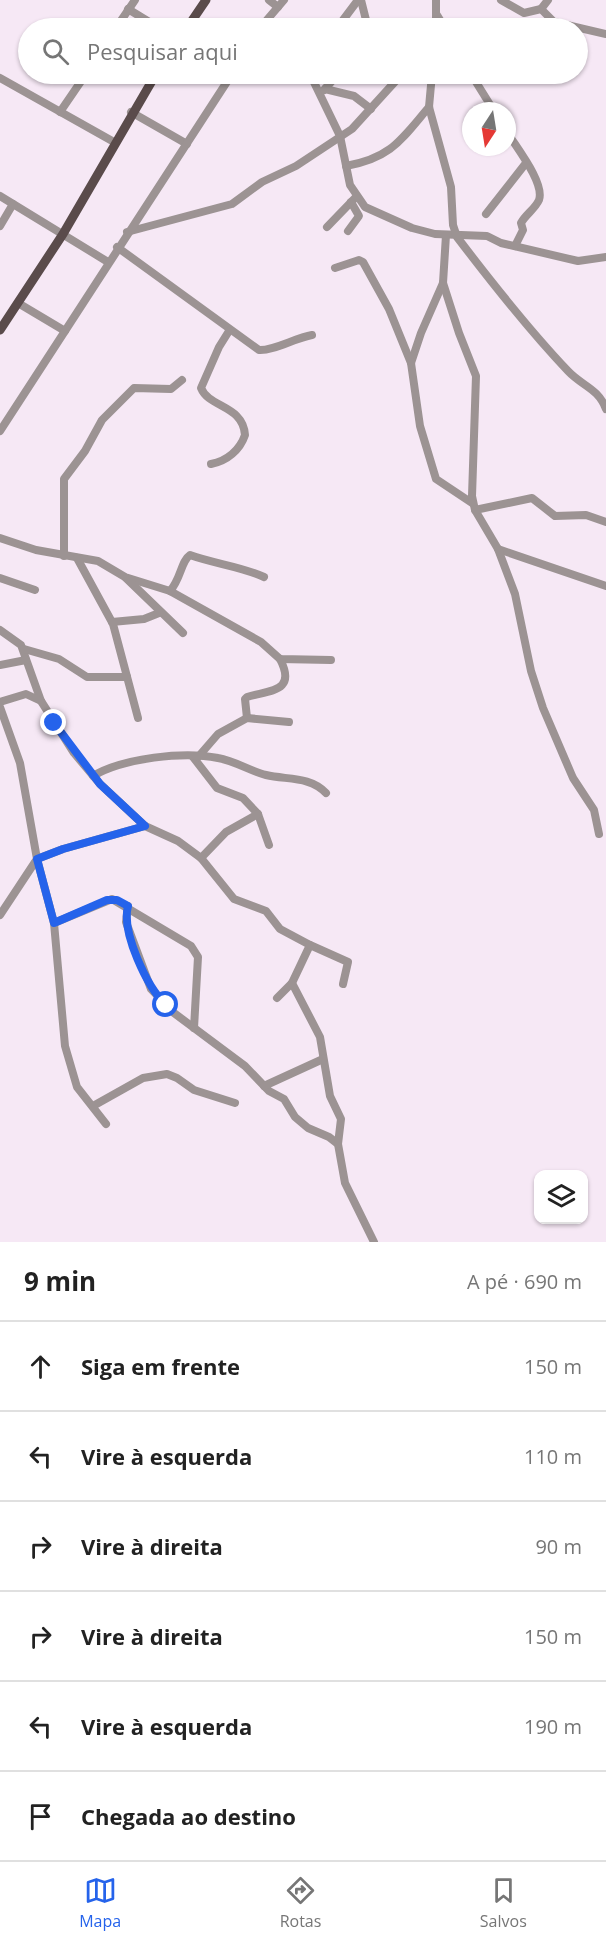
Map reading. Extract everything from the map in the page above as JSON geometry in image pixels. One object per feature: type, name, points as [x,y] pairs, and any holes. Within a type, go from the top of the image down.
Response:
[{"type":"main road","points":[[194,18],[206,0]]},
{"type":"main road","points":[[0,330],[63,234],[131,112],[149,84]]},
{"type":"street","points":[[122,18],[135,0]]},
{"type":"street","points":[[269,0],[281,3],[269,18]]},
{"type":"street","points":[[345,18],[360,0]]},
{"type":"street","points":[[360,0],[365,18]]},
{"type":"street","points":[[436,0],[437,18]]},
{"type":"street","points":[[501,0],[524,13],[541,9],[548,0]]},
{"type":"street","points":[[128,9],[143,18]]},
{"type":"street","points":[[541,9],[550,18]]},
{"type":"street","points":[[588,30],[606,34]]},
{"type":"street","points":[[0,78],[114,142]]},
{"type":"street","points":[[60,112],[79,84]]},
{"type":"street","points":[[0,431],[127,232],[226,84]]},
{"type":"street","points":[[317,84],[323,92],[340,136],[358,216],[348,231]]},
{"type":"street","points":[[323,92],[330,84]]},
{"type":"street","points":[[127,232],[232,204],[262,182],[296,166],[352,129],[393,84]]},
{"type":"street","points":[[431,84],[429,107],[452,187],[453,225],[457,237],[527,325],[569,373],[594,389],[606,409]]},
{"type":"street","points":[[477,84],[488,102]]},
{"type":"street","points":[[323,92],[354,96],[371,109]]},
{"type":"street","points":[[346,166],[382,156],[397,144],[429,107]]},
{"type":"street","points":[[131,112],[187,144]]},
{"type":"street","points":[[515,246],[523,230],[521,223],[535,206],[541,192],[516,147]]},
{"type":"street","points":[[486,214],[526,163]]},
{"type":"street","points":[[0,196],[108,262]]},
{"type":"street","points":[[327,226],[354,199]]},
{"type":"street","points":[[354,199],[365,207],[412,228],[457,237],[477,234],[578,261],[606,257]]},
{"type":"street","points":[[0,226],[13,204]]},
{"type":"street","points":[[411,363],[421,333],[443,283],[446,235]]},
{"type":"street","points":[[117,248],[229,331],[259,350],[265,351],[294,338],[312,335]]},
{"type":"street","points":[[335,268],[354,261],[363,262],[389,309],[411,363],[420,426],[436,479],[473,507],[498,549],[515,594],[531,671],[543,708],[573,778],[594,810],[599,834]]},
{"type":"street","points":[[443,283],[476,376],[473,507]]},
{"type":"street","points":[[18,303],[65,331]]},
{"type":"street","points":[[211,464],[221,462],[234,453],[242,444],[245,435],[235,414],[204,394],[201,388],[219,347],[229,331]]},
{"type":"street","points":[[64,556],[63,485],[96,429],[134,388],[171,389],[182,380]]},
{"type":"street","points":[[473,507],[532,498],[555,516],[586,515],[606,522]]},
{"type":"street","points":[[0,538],[64,556],[98,561],[125,577],[170,591],[261,642],[280,659],[286,678],[282,685],[267,694],[245,699],[247,718]]},
{"type":"street","points":[[498,549],[606,586]]},
{"type":"street","points":[[170,591],[180,578],[183,563],[190,555],[218,564],[238,566],[264,577]]},
{"type":"street","points":[[77,558],[112,622],[138,718]]},
{"type":"street","points":[[125,577],[159,613],[183,633]]},
{"type":"street","points":[[0,578],[34,590]]},
{"type":"street","points":[[112,622],[144,619],[159,613]]},
{"type":"street","points":[[0,630],[24,649],[65,662],[87,677],[127,676]]},
{"type":"street","points":[[24,649],[41,701],[74,753],[93,776],[145,826],[178,841],[201,858],[234,899],[266,911],[280,929],[349,964],[343,984]]},
{"type":"street","points":[[280,659],[285,657],[331,660]]},
{"type":"street","points":[[0,665],[26,660]]},
{"type":"street","points":[[0,702],[26,693],[35,685]]},
{"type":"street","points":[[26,693],[41,701]]},
{"type":"street","points":[[0,707],[20,763],[37,859],[54,923],[65,1046],[77,1086],[106,1124]]},
{"type":"street","points":[[195,757],[218,734],[247,718],[289,722]]},
{"type":"street","points":[[195,757],[217,788],[243,798],[258,814],[269,845]]},
{"type":"street","points":[[93,776],[113,765],[137,759],[218,758],[240,764],[262,774],[306,781],[326,793]]},
{"type":"street","points":[[201,858],[226,832],[258,814]]},
{"type":"street","points":[[0,915],[37,859],[63,849],[145,826]]},
{"type":"street","points":[[54,923],[107,900],[117,900],[191,946],[196,952],[194,1028]]},
{"type":"street","points":[[128,906],[126,922],[148,985],[157,996],[194,1028],[245,1066],[264,1086],[284,1099],[295,1117],[308,1128],[329,1137],[338,1144]]},
{"type":"street","points":[[278,998],[292,982],[310,945]]},
{"type":"street","points":[[292,982],[318,1027],[330,1096],[341,1119],[338,1144],[345,1183],[374,1242]]},
{"type":"street","points":[[264,1086],[323,1059]]},
{"type":"street","points":[[93,1106],[143,1078],[167,1074],[177,1077],[194,1090],[235,1103]]},
{"type":"route","points":[[54,723],[74,753],[100,784],[145,826],[63,849],[37,859],[54,923],[72,913],[107,900],[117,900],[128,906],[126,922],[148,985],[166,1005]]}]
